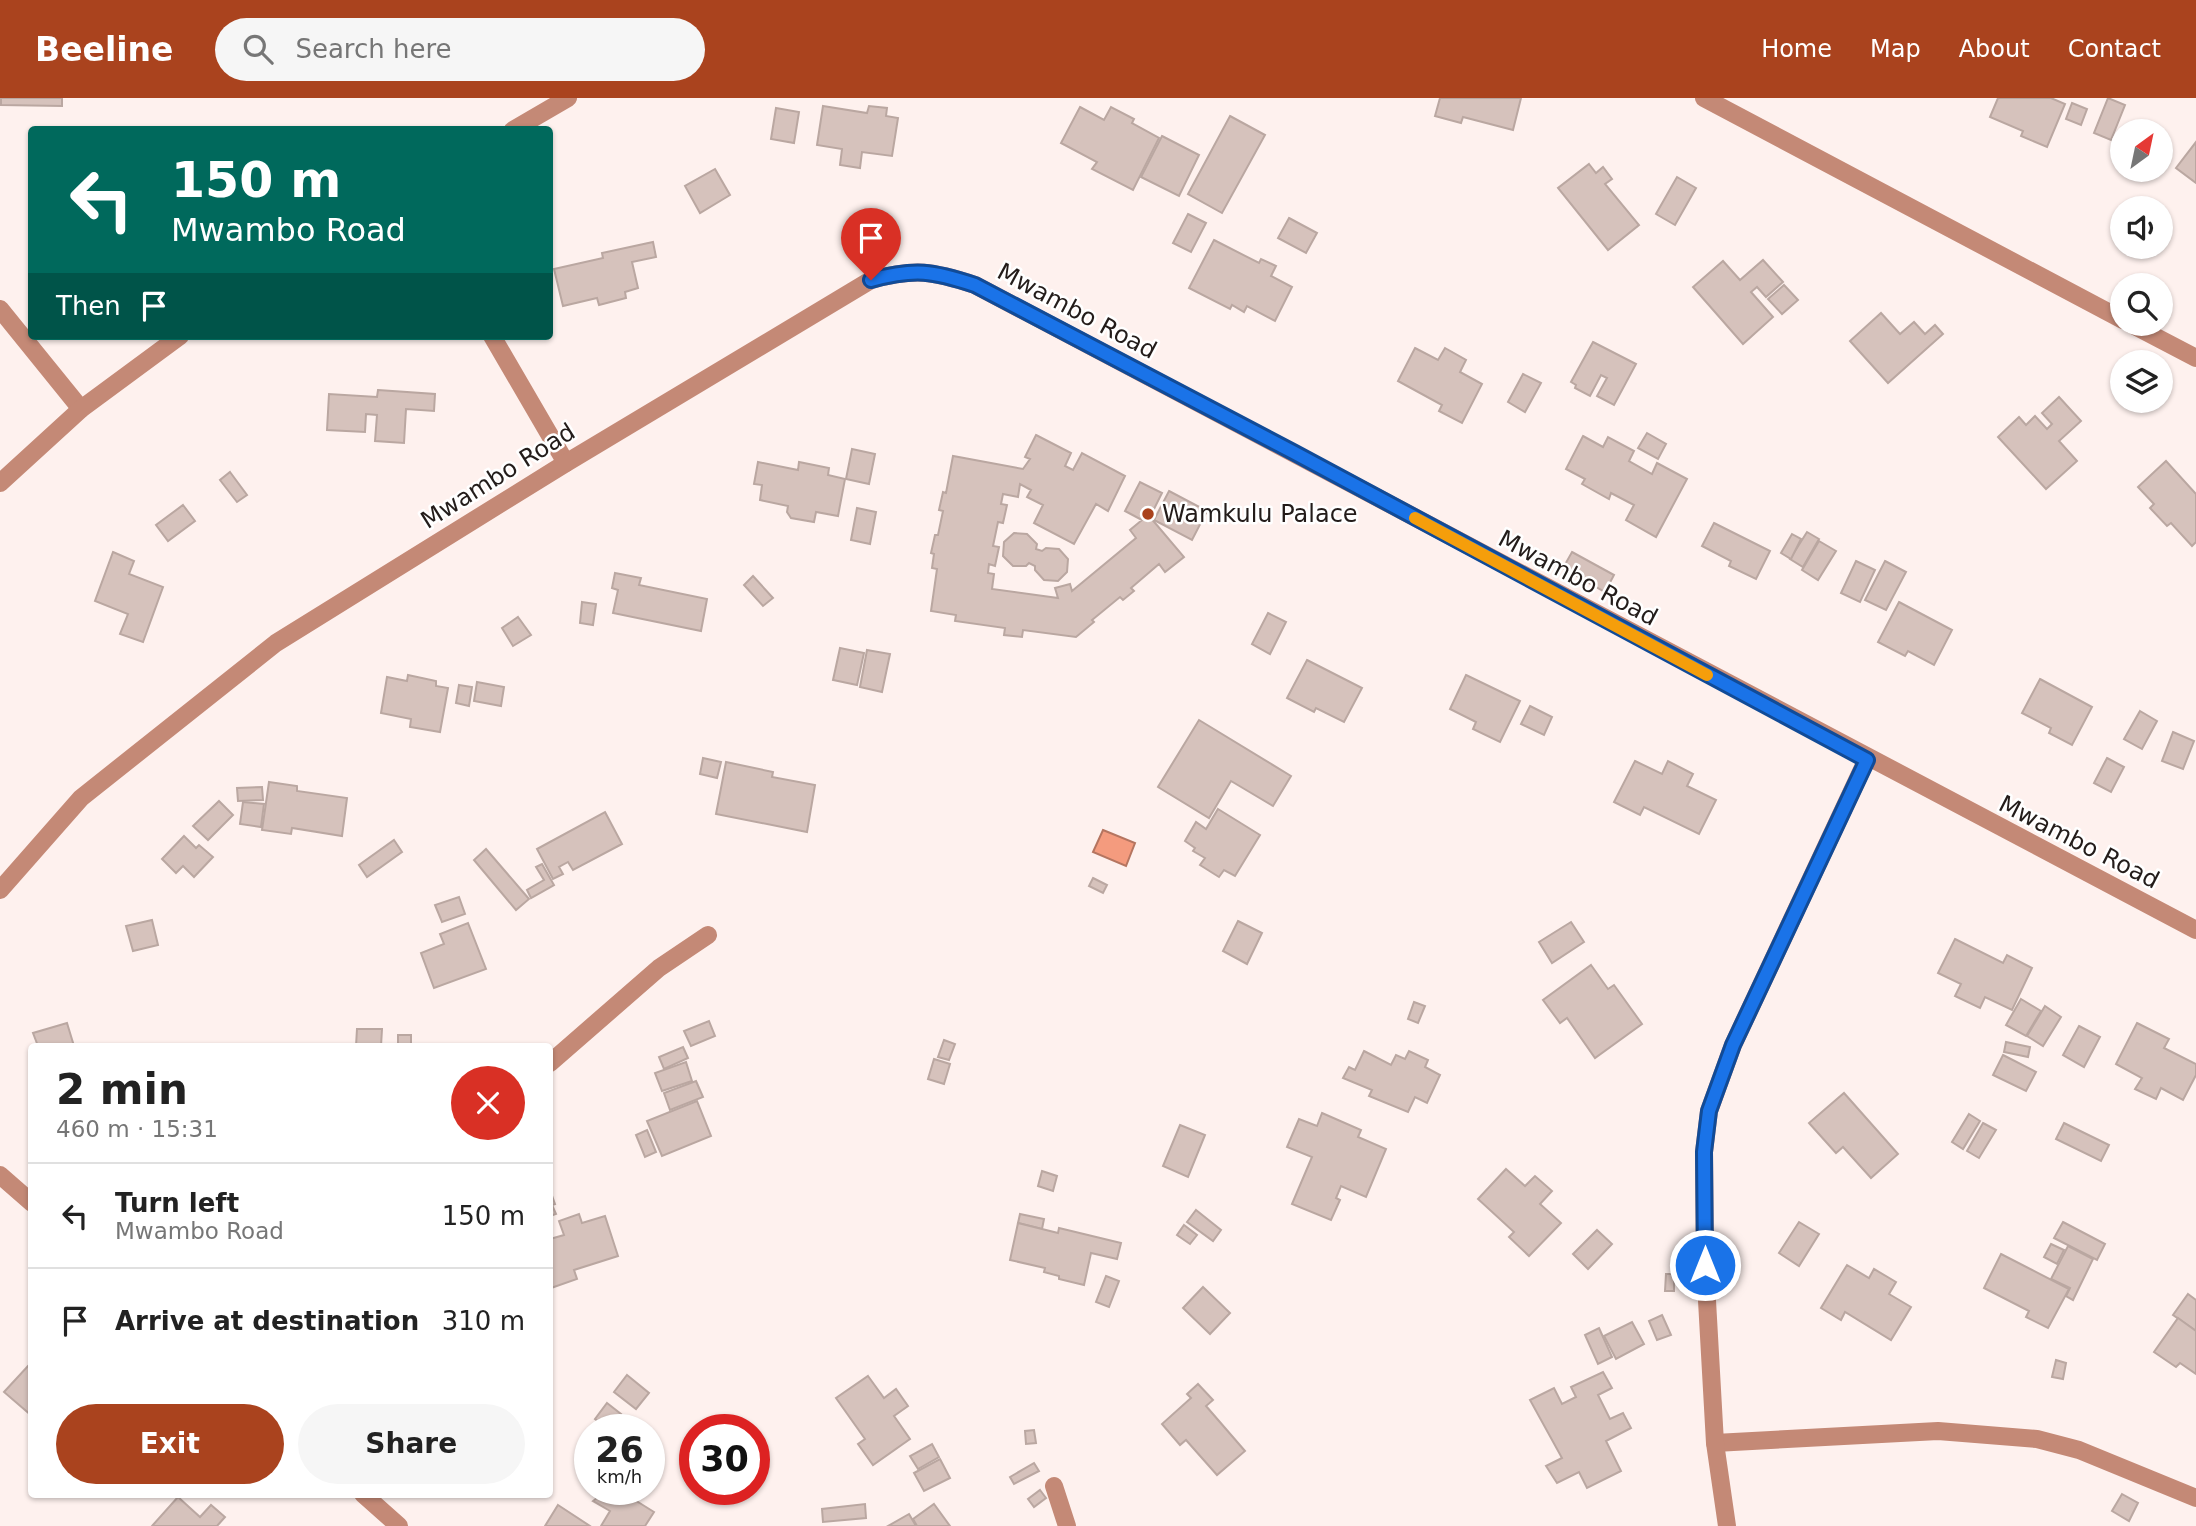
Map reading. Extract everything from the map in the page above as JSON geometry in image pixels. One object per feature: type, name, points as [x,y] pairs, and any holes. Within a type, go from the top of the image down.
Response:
[{"type":"street","points":[[520,126],[568,98]]},
{"type":"street","points":[[1704,98],[2110,313]]},
{"type":"street","name":"Mwambo Road","points":[[0,890],[81,798],[276,643],[566,463],[871,280],[898,273],[925,271],[975,285],[1269,439],[1867,760],[2196,930]]},
{"type":"street","points":[[0,309],[81,409]]},
{"type":"street","points":[[2154,336],[2196,358]]},
{"type":"street","points":[[0,483],[81,409],[175,340]]},
{"type":"street","points":[[494,340],[566,463]]},
{"type":"street","points":[[1727,1526],[1715,1443],[1705,1265],[1704,1152],[1709,1111],[1733,1045],[1867,760]]},
{"type":"street","points":[[553,1060],[659,968],[708,935]]},
{"type":"street","points":[[0,1175],[28,1200]]},
{"type":"street","points":[[1715,1443],[1938,1431],[2037,1439],[2079,1450],[2196,1498]]},
{"type":"street","points":[[1054,1486],[1068,1526]]},
{"type":"street","points":[[368,1498],[399,1526]]},
{"type":"shaded area","points":[[1103,830],[1135,843],[1126,866],[1093,852]]},
{"type":"building","points":[[1,98],[62,98],[62,106],[1,105]]},
{"type":"building","points":[[1440,98],[1521,98],[1513,130],[1463,117],[1461,123],[1435,116]]},
{"type":"building","points":[[1998,98],[2051,98],[2065,104],[2047,147],[2021,136],[2023,131],[1990,117]]},
{"type":"building","points":[[2108,98],[2125,105],[2119,119],[2110,119],[2110,140],[2094,133]]},
{"type":"building","points":[[2072,103],[2087,109],[2081,125],[2066,119]]},
{"type":"building","points":[[823,106],[867,113],[869,106],[887,108],[886,116],[898,118],[892,156],[862,152],[860,168],[840,165],[842,149],[817,145]]},
{"type":"building","points":[[1080,107],[1104,120],[1111,107],[1134,119],[1132,123],[1159,138],[1133,190],[1092,169],[1097,162],[1061,143]]},
{"type":"building","points":[[776,108],[799,112],[794,143],[771,139]]},
{"type":"building","points":[[1230,116],[1265,135],[1222,213],[1188,194]]},
{"type":"building","points":[[1162,136],[1199,155],[1179,196],[1141,177]]},
{"type":"building","points":[[2196,142],[2196,183],[2176,168]]},
{"type":"building","points":[[1589,164],[1596,173],[1603,167],[1612,179],[1605,184],[1639,225],[1608,250],[1558,188]]},
{"type":"building","points":[[715,169],[730,195],[700,213],[685,186]]},
{"type":"building","points":[[1677,177],[1696,188],[1675,225],[1656,214]]},
{"type":"building","points":[[1188,214],[1206,223],[1191,252],[1173,243]]},
{"type":"building","points":[[1289,218],[1317,233],[1306,253],[1278,238]]},
{"type":"building","points":[[1214,240],[1259,263],[1261,259],[1276,266],[1271,276],[1292,287],[1275,321],[1247,306],[1244,312],[1232,305],[1230,309],[1189,288]]},
{"type":"building","points":[[653,242],[656,257],[632,262],[638,288],[625,292],[626,298],[599,305],[597,298],[563,306],[554,269],[603,258],[602,253]]},
{"type":"building","points":[[1763,260],[1783,282],[1766,297],[1757,287],[1751,292],[1773,317],[1743,344],[1693,287],[1723,261],[1740,280]]},
{"type":"building","points":[[1784,285],[1798,300],[1782,314],[1768,299]]},
{"type":"building","points":[[1881,313],[1900,334],[1914,322],[1925,334],[1935,325],[1943,334],[1888,383],[1850,341]]},
{"type":"building","points":[[1593,342],[1636,364],[1614,405],[1597,396],[1607,378],[1601,375],[1590,396],[1575,388],[1576,385],[1571,382]]},
{"type":"building","points":[[1415,348],[1438,360],[1445,348],[1466,360],[1460,372],[1482,384],[1462,423],[1439,411],[1442,405],[1398,381]]},
{"type":"building","points":[[1523,374],[1541,383],[1525,412],[1508,402]]},
{"type":"building","points":[[378,390],[435,394],[434,411],[406,409],[404,443],[375,441],[377,415],[366,414],[365,432],[327,430],[329,394],[377,397]]},
{"type":"building","points":[[2059,397],[2081,421],[2059,441],[2077,461],[2046,489],[1998,437],[2019,417],[2026,425],[2035,416],[2047,429],[2052,424],[2042,413]]},
{"type":"building","points":[[1647,433],[1666,444],[1658,459],[1638,448]]},
{"type":"building","points":[[1036,435],[1071,453],[1065,466],[1073,470],[1082,453],[1125,476],[1108,511],[1096,504],[1074,544],[1034,523],[1043,505],[1027,497],[1031,490],[1020,484],[1018,497],[1003,494],[1001,504],[1007,505],[1003,523],[998,522],[993,546],[999,547],[995,566],[989,564],[988,573],[994,574],[992,589],[1058,598],[1055,588],[1070,584],[1072,591],[1136,538],[1130,530],[1142,520],[1125,511],[1140,482],[1162,493],[1150,517],[1184,557],[1165,572],[1159,564],[1131,588],[1134,591],[1123,600],[1120,597],[1076,637],[1023,630],[1022,637],[1004,635],[1005,628],[955,621],[956,615],[931,611],[937,569],[932,568],[934,554],[931,553],[935,535],[938,535],[943,511],[939,510],[943,492],[946,493],[953,456],[1023,469],[1030,459],[1025,457]]},
{"type":"building","points":[[1583,436],[1603,447],[1608,437],[1634,451],[1629,461],[1652,474],[1657,463],[1687,479],[1656,537],[1626,520],[1634,505],[1611,493],[1609,499],[1582,484],[1585,479],[1566,469]]},
{"type":"building","points":[[852,449],[875,454],[869,484],[846,479]]},
{"type":"building","points":[[2166,461],[2196,494],[2196,542],[2192,546],[2171,523],[2167,526],[2150,508],[2154,504],[2138,487]]},
{"type":"building","points":[[758,462],[798,470],[799,462],[829,468],[828,475],[845,479],[838,516],[816,512],[814,522],[791,518],[787,512],[788,506],[760,500],[762,485],[754,484]]},
{"type":"building","points":[[230,472],[247,495],[237,502],[220,480]]},
{"type":"building","points":[[1169,491],[1207,511],[1192,540],[1154,520]]},
{"type":"building","points":[[183,505],[195,521],[168,541],[156,525]]},
{"type":"building","points":[[857,508],[876,512],[870,544],[851,540]]},
{"type":"building","points":[[1714,523],[1770,551],[1756,579],[1729,566],[1731,561],[1702,546]]},
{"type":"building","points":[[1807,532],[1819,539],[1803,567],[1790,559]]},
{"type":"building","points":[[1014,533],[1027,534],[1037,544],[1036,549],[1059,549],[1068,559],[1067,572],[1058,581],[1044,580],[1035,570],[1035,566],[1029,563],[1026,566],[1013,566],[1003,556],[1004,542]]},
{"type":"building","points":[[1792,534],[1801,539],[1791,559],[1781,553]]},
{"type":"building","points":[[1819,541],[1836,551],[1818,580],[1802,570]]},
{"type":"building","points":[[113,552],[134,561],[129,574],[163,587],[143,642],[120,634],[128,614],[95,601]]},
{"type":"building","points":[[1572,552],[1614,575],[1605,592],[1563,568]]},
{"type":"building","points":[[1856,561],[1875,570],[1860,602],[1841,593]]},
{"type":"building","points":[[1885,561],[1906,572],[1886,610],[1865,600]]},
{"type":"building","points":[[615,573],[641,578],[639,585],[707,599],[701,631],[613,613],[618,590],[612,588]]},
{"type":"building","points":[[753,576],[773,598],[763,606],[744,585]]},
{"type":"building","points":[[582,602],[596,604],[593,625],[580,623]]},
{"type":"building","points":[[1899,602],[1952,630],[1934,665],[1908,651],[1905,656],[1878,642]]},
{"type":"building","points":[[1268,613],[1286,622],[1270,654],[1252,644]]},
{"type":"building","points":[[518,617],[531,635],[513,646],[502,628]]},
{"type":"building","points":[[840,648],[864,653],[857,685],[833,680]]},
{"type":"building","points":[[867,650],[890,654],[882,692],[860,687]]},
{"type":"building","points":[[1307,660],[1362,688],[1344,722],[1316,708],[1314,712],[1287,698]]},
{"type":"building","points":[[408,675],[436,681],[436,686],[448,688],[440,732],[410,727],[411,719],[381,713],[387,677],[407,681]]},
{"type":"building","points":[[1466,675],[1520,701],[1500,742],[1473,729],[1476,722],[1450,709]]},
{"type":"building","points":[[2040,679],[2092,707],[2072,745],[2049,733],[2051,728],[2022,713]]},
{"type":"building","points":[[477,682],[504,687],[501,706],[474,701]]},
{"type":"building","points":[[459,685],[472,687],[469,706],[456,703]]},
{"type":"building","points":[[1530,706],[1552,717],[1544,735],[1521,724]]},
{"type":"building","points":[[2140,711],[2157,721],[2142,749],[2124,739]]},
{"type":"building","points":[[1199,720],[1291,776],[1273,806],[1231,781],[1209,818],[1158,787]]},
{"type":"building","points":[[2173,732],[2194,741],[2183,769],[2162,761]]},
{"type":"building","points":[[703,758],[721,762],[717,778],[700,774]]},
{"type":"building","points":[[2107,758],[2124,767],[2111,792],[2094,783]]},
{"type":"building","points":[[1635,761],[1662,774],[1668,761],[1693,774],[1687,786],[1716,800],[1699,834],[1644,807],[1640,815],[1614,802]]},
{"type":"building","points":[[726,762],[773,772],[772,777],[815,785],[807,832],[716,814]]},
{"type":"building","points":[[269,782],[297,786],[297,791],[347,798],[342,836],[292,828],[291,834],[262,830]]},
{"type":"building","points":[[262,787],[263,800],[238,801],[237,788]]},
{"type":"building","points":[[219,801],[233,815],[208,840],[193,826]]},
{"type":"building","points":[[243,802],[264,804],[261,827],[240,824]]},
{"type":"building","points":[[1218,809],[1260,835],[1235,876],[1224,870],[1219,877],[1200,865],[1205,858],[1193,851],[1195,848],[1185,841],[1196,822],[1206,829]]},
{"type":"building","points":[[605,812],[622,844],[573,870],[568,862],[559,867],[563,874],[553,879],[537,849]]},
{"type":"building","points":[[184,836],[196,848],[199,845],[213,857],[194,877],[183,866],[176,873],[162,859]]},
{"type":"building","points":[[394,840],[402,852],[367,877],[359,865]]},
{"type":"building","points":[[486,849],[529,899],[516,910],[474,860]]},
{"type":"building","points":[[542,864],[554,885],[531,898],[527,890],[544,880],[536,867]]},
{"type":"building","points":[[1093,878],[1107,885],[1103,893],[1089,886]]},
{"type":"building","points":[[459,897],[465,914],[442,922],[435,905]]},
{"type":"building","points":[[152,920],[158,945],[133,951],[126,926]]},
{"type":"building","points":[[1238,921],[1262,933],[1247,964],[1223,951]]},
{"type":"building","points":[[1571,922],[1584,942],[1552,963],[1539,942]]},
{"type":"building","points":[[468,923],[486,969],[434,988],[421,953],[444,944],[440,934]]},
{"type":"building","points":[[1955,939],[2003,963],[2007,955],[2032,968],[2012,1010],[1985,997],[1980,1008],[1955,996],[1961,984],[1938,973]]},
{"type":"building","points":[[1591,965],[1608,989],[1614,985],[1642,1024],[1595,1058],[1567,1018],[1560,1023],[1543,1000]]},
{"type":"building","points":[[2021,999],[2041,1011],[2026,1036],[2006,1025]]},
{"type":"building","points":[[1414,1002],[1425,1006],[1418,1023],[1408,1019]]},
{"type":"building","points":[[2045,1006],[2061,1017],[2043,1046],[2027,1036]]},
{"type":"building","points":[[709,1021],[715,1036],[691,1046],[684,1031]]},
{"type":"building","points":[[67,1023],[73,1043],[37,1043],[33,1033]]},
{"type":"building","points":[[2137,1023],[2169,1039],[2164,1048],[2196,1064],[2196,1075],[2183,1100],[2161,1088],[2156,1099],[2135,1089],[2142,1078],[2116,1064]]},
{"type":"building","points":[[2079,1026],[2100,1037],[2084,1067],[2063,1055]]},
{"type":"building","points":[[357,1029],[382,1029],[381,1043],[356,1043]]},
{"type":"building","points":[[398,1035],[411,1035],[411,1043],[398,1043]]},
{"type":"building","points":[[944,1040],[955,1044],[949,1060],[938,1057]]},
{"type":"building","points":[[2006,1042],[2030,1047],[2028,1057],[2004,1052]]},
{"type":"building","points":[[683,1047],[688,1058],[664,1069],[659,1057]]},
{"type":"building","points":[[1364,1051],[1391,1065],[1396,1055],[1405,1059],[1409,1051],[1428,1060],[1425,1067],[1440,1075],[1427,1103],[1415,1097],[1408,1112],[1369,1096],[1372,1090],[1343,1078],[1349,1067],[1355,1070]]},
{"type":"building","points":[[2003,1055],[2036,1072],[2026,1091],[1993,1075]]},
{"type":"building","points":[[934,1059],[950,1064],[944,1084],[928,1079]]},
{"type":"building","points":[[686,1062],[692,1081],[662,1091],[655,1073]]},
{"type":"building","points":[[696,1081],[703,1097],[670,1110],[664,1093]]},
{"type":"building","points":[[1844,1093],[1898,1154],[1871,1178],[1843,1147],[1836,1153],[1809,1123]]},
{"type":"building","points":[[697,1101],[711,1136],[662,1156],[647,1121]]},
{"type":"building","points":[[1322,1113],[1361,1130],[1358,1137],[1386,1149],[1366,1197],[1341,1186],[1336,1198],[1340,1200],[1331,1220],[1292,1204],[1312,1157],[1287,1147],[1299,1119],[1317,1126]]},
{"type":"building","points":[[1969,1114],[1980,1121],[1963,1149],[1952,1142]]},
{"type":"building","points":[[1983,1123],[1996,1130],[1979,1158],[1967,1151]]},
{"type":"building","points":[[2064,1123],[2109,1145],[2101,1161],[2056,1139]]},
{"type":"building","points":[[1180,1125],[1205,1135],[1188,1177],[1163,1166]]},
{"type":"building","points":[[647,1130],[656,1152],[645,1157],[636,1135]]},
{"type":"building","points":[[1506,1169],[1525,1186],[1535,1176],[1552,1191],[1540,1204],[1561,1223],[1529,1256],[1509,1237],[1514,1232],[1478,1199]]},
{"type":"building","points":[[1042,1171],[1057,1176],[1053,1191],[1038,1186]]},
{"type":"building","points":[[1196,1210],[1221,1230],[1213,1241],[1187,1222]]},
{"type":"building","points":[[579,1214],[582,1223],[605,1216],[618,1256],[574,1270],[577,1279],[553,1287],[553,1238],[564,1235],[559,1221]]},
{"type":"building","points":[[1020,1214],[1044,1219],[1042,1229],[1018,1223]]},
{"type":"building","points":[[1799,1222],[1819,1234],[1799,1266],[1779,1253]]},
{"type":"building","points":[[2063,1222],[2105,1244],[2097,1260],[2054,1238]]},
{"type":"building","points":[[1018,1223],[1058,1233],[1059,1228],[1121,1243],[1117,1259],[1091,1253],[1084,1285],[1059,1279],[1059,1276],[1044,1272],[1045,1268],[1010,1260]]},
{"type":"building","points":[[1184,1225],[1197,1235],[1190,1244],[1177,1235]]},
{"type":"building","points":[[1597,1230],[1612,1244],[1588,1269],[1573,1254]]},
{"type":"building","points":[[2051,1244],[2064,1250],[2057,1264],[2044,1257]]},
{"type":"building","points":[[2068,1246],[2093,1259],[2073,1300],[2066,1296],[2070,1288],[2051,1279]]},
{"type":"building","points":[[2001,1254],[2069,1289],[2048,1328],[2026,1317],[2029,1311],[1984,1288]]},
{"type":"building","points":[[1847,1265],[1869,1278],[1874,1269],[1896,1282],[1889,1294],[1911,1307],[1891,1340],[1845,1312],[1841,1320],[1821,1308]]},
{"type":"building","points":[[1666,1274],[1674,1274],[1674,1291],[1665,1291]]},
{"type":"building","points":[[1106,1276],[1119,1281],[1109,1307],[1096,1302]]},
{"type":"building","points":[[1203,1287],[1230,1313],[1210,1334],[1183,1308]]},
{"type":"building","points":[[2188,1294],[2196,1300],[2196,1331],[2173,1315]]},
{"type":"building","points":[[1662,1315],[1671,1335],[1657,1340],[1649,1321]]},
{"type":"building","points":[[2178,1318],[2196,1331],[2196,1374],[2180,1363],[2176,1367],[2154,1352]]},
{"type":"building","points":[[1632,1322],[1644,1344],[1616,1359],[1604,1336]]},
{"type":"building","points":[[1599,1328],[1612,1357],[1598,1364],[1585,1335]]},
{"type":"building","points":[[2056,1360],[2066,1363],[2063,1379],[2052,1377]]},
{"type":"building","points":[[28,1366],[28,1413],[4,1392]]},
{"type":"building","points":[[1603,1372],[1612,1388],[1598,1395],[1610,1419],[1623,1413],[1631,1428],[1606,1441],[1621,1471],[1587,1488],[1579,1472],[1557,1483],[1546,1466],[1562,1458],[1530,1400],[1554,1388],[1562,1404],[1576,1397],[1571,1387]]},
{"type":"building","points":[[627,1375],[649,1393],[636,1409],[614,1392]]},
{"type":"building","points":[[868,1376],[884,1398],[896,1389],[908,1406],[894,1416],[910,1439],[873,1465],[858,1444],[865,1439],[836,1398]]},
{"type":"building","points":[[1198,1384],[1213,1400],[1206,1406],[1245,1451],[1217,1475],[1186,1440],[1180,1445],[1162,1424],[1191,1398],[1187,1394]]},
{"type":"building","points":[[607,1403],[621,1414],[599,1414]]},
{"type":"building","points":[[1034,1430],[1036,1443],[1026,1444],[1025,1431]]},
{"type":"building","points":[[932,1444],[939,1457],[918,1469],[910,1456]]},
{"type":"building","points":[[940,1459],[950,1478],[924,1491],[914,1473]]},
{"type":"building","points":[[1034,1463],[1039,1471],[1014,1484],[1010,1477]]},
{"type":"building","points":[[1040,1490],[1046,1498],[1034,1507],[1028,1499]]},
{"type":"building","points":[[2122,1494],[2138,1503],[2129,1521],[2112,1511]]},
{"type":"building","points":[[177,1498],[200,1517],[211,1505],[225,1517],[217,1526],[152,1526]]},
{"type":"building","points":[[865,1504],[866,1518],[823,1522],[822,1509]]},
{"type":"building","points":[[934,1504],[950,1526],[917,1526],[913,1519]]},
{"type":"building","points":[[558,1505],[590,1526],[545,1526]]},
{"type":"building","points":[[600,1505],[643,1505],[654,1512],[645,1526],[601,1526],[610,1511]]},
{"type":"building","points":[[909,1514],[916,1526],[888,1526]]},
{"type":"slow traffic","points":[[1415,518],[1707,675]]},
{"type":"place","name":"Wamkulu Palace","points":[[1148,514]]},
{"type":"route","points":[[871,280],[898,273],[925,271],[975,285],[1867,760],[1720,1075],[1709,1111],[1704,1152],[1705,1265]]}]
